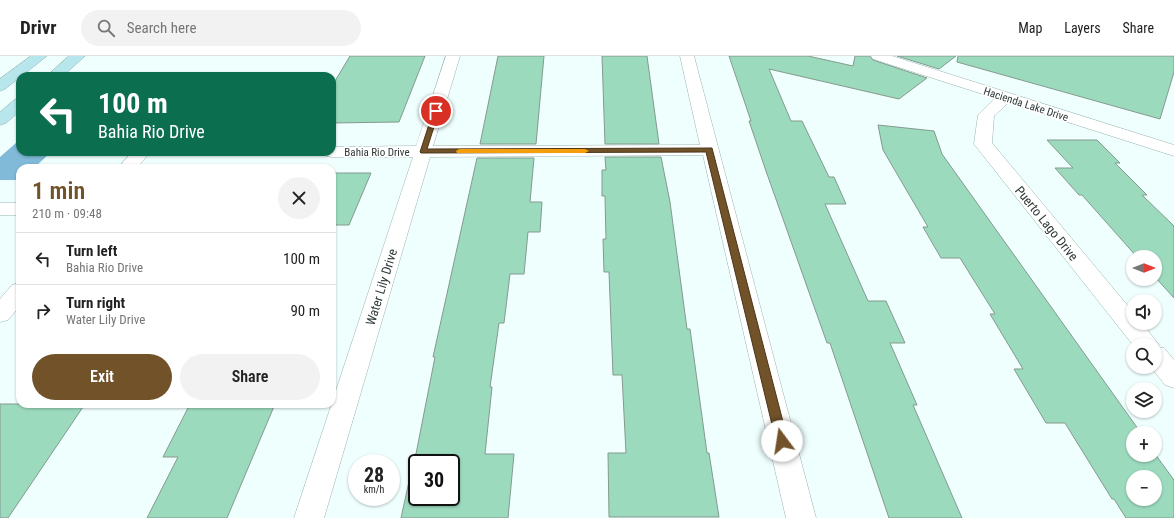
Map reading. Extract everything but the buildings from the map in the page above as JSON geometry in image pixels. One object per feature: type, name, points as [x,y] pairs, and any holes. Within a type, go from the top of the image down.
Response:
[{"type":"street","points":[[19,72],[40,56]]},
{"type":"street","points":[[59,72],[78,56]]},
{"type":"street","name":"Water Lily Drive","points":[[309,518],[453,56]]},
{"type":"street","points":[[687,56],[801,518]]},
{"type":"street","name":"Hacienda Lake Drive","points":[[878,56],[1174,151]]},
{"type":"street","points":[[0,86],[16,74]]},
{"type":"street","name":"Puerto Lago Drive","points":[[1005,97],[986,115],[983,144],[1141,338]]},
{"type":"street","points":[[0,120],[16,106]]},
{"type":"street","name":"Bahia Rio Drive","points":[[336,152],[709,150]]},
{"type":"street","points":[[130,164],[138,156]]},
{"type":"street","points":[[0,209],[16,209]]},
{"type":"street","points":[[0,314],[16,296]]},
{"type":"street","points":[[1162,363],[1174,378]]},
{"type":"water","points":[[16,143],[16,156],[47,156],[38,164],[16,164],[16,180],[0,180],[0,157]]},
{"type":"slow traffic","points":[[459,151],[585,151]]},
{"type":"route","points":[[436,111],[423,152],[709,150],[782,441]]}]
